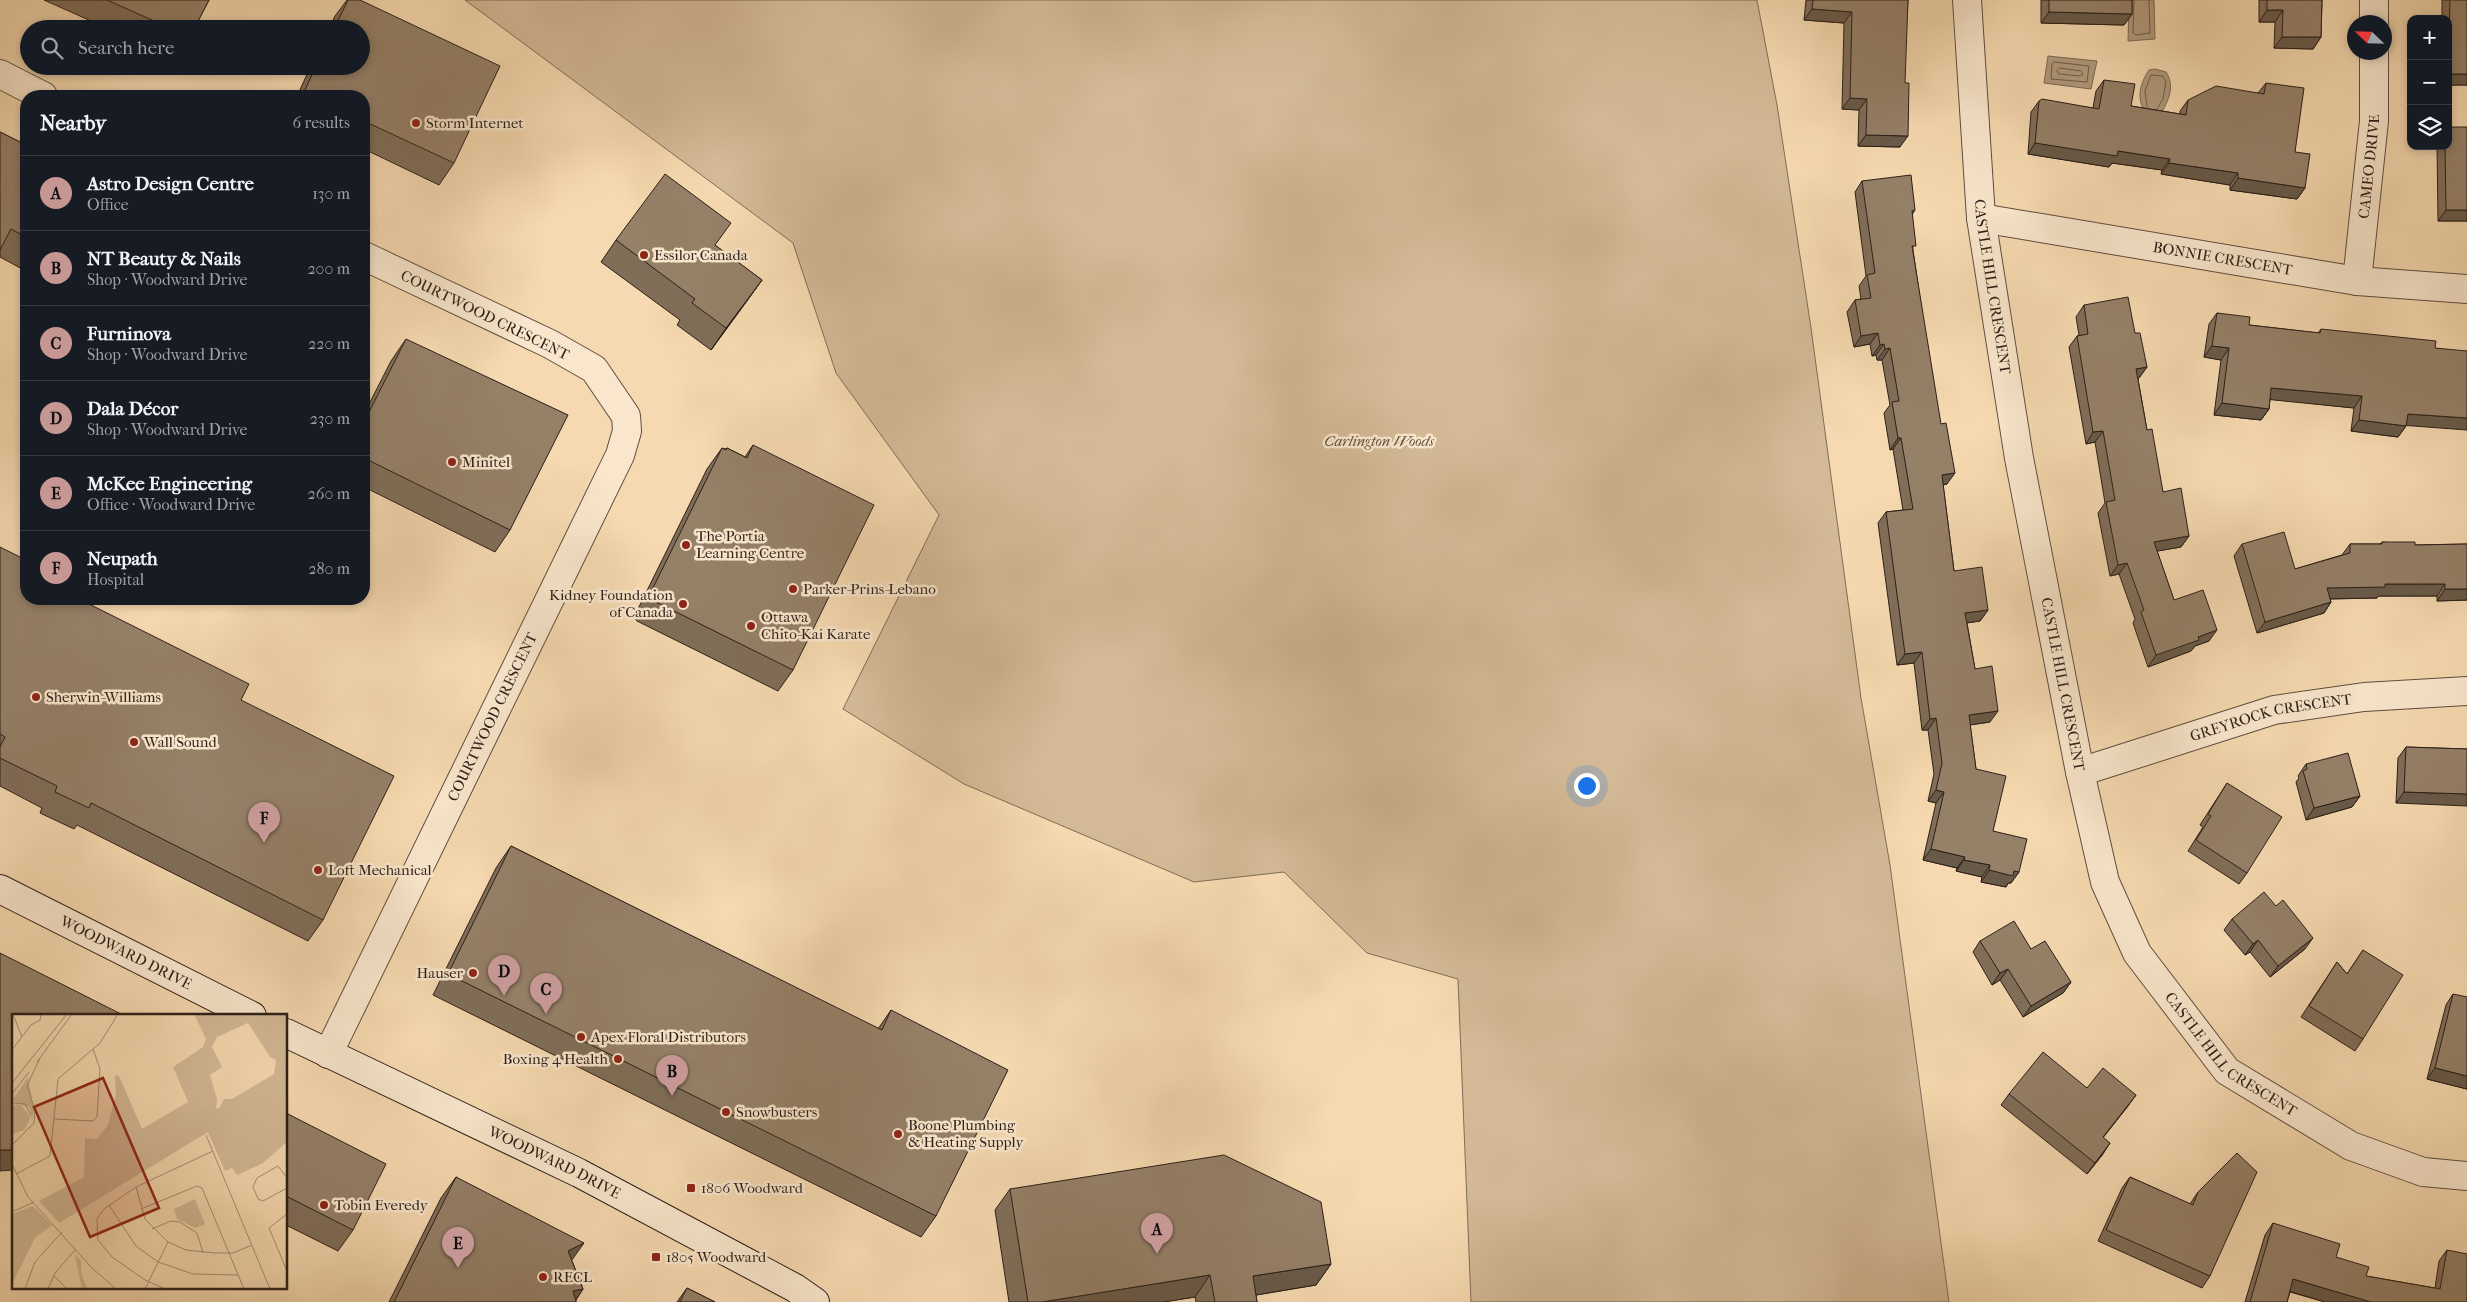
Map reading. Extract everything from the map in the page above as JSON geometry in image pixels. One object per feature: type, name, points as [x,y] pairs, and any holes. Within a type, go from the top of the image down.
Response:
[{"type":"street","name":"CASTLE HILL CRESCENT","points":[[1967,0],[1980,218],[2019,458],[2080,772],[2105,882],[2137,953],[2227,1071],[2351,1146],[2423,1172],[2467,1176]]},
{"type":"street","points":[[2374,0],[2374,15]]},
{"type":"street","name":"CAMEO DRIVE","points":[[2357,281],[2374,121],[2374,60]]},
{"type":"street","points":[[0,74],[32,90]]},
{"type":"street","name":"BONNIE CRESCENT","points":[[1980,218],[2357,281],[2467,289]]},
{"type":"street","name":"COURTWOOD CRESCENT","points":[[328,1054],[620,454],[627,431],[626,416],[594,369],[550,344],[370,259]]},
{"type":"street","name":"GREYROCK CRESCENT","points":[[2080,772],[2274,710],[2364,697],[2467,691]]},
{"type":"street","name":"WOODWARD DRIVE","points":[[0,890],[248,1014]]},
{"type":"street","name":"WOODWARD DRIVE","points":[[288,1034],[579,1173],[795,1288],[815,1302]]},
{"type":"green space","name":"Carlington Woods","points":[[465,0],[1757,0],[1777,105],[1811,328],[1861,698],[1890,865],[1949,1302],[1471,1302],[1458,979],[1367,953],[1284,872],[1194,882],[964,784],[843,709],[939,515],[836,373],[793,243]]},
{"type":"water","points":[[2129,0],[2154,0],[2155,39],[2128,41]]},
{"type":"water","points":[[2048,56],[2097,61],[2091,89],[2044,83]]},
{"type":"water","points":[[2155,69],[2166,72],[2171,87],[2162,112],[2149,118],[2142,106],[2140,94],[2149,70]]},
{"type":"building","points":[[107,0],[209,0],[199,20],[152,20]]},
{"type":"building","name":"Storm Internet","points":[[348,0],[360,0],[500,66],[454,163],[370,124],[370,90],[305,90],[312,75],[370,75],[370,20],[338,20]]},
{"type":"building","points":[[1813,0],[1908,0],[1905,83],[1909,83],[1908,136],[1866,135],[1867,99],[1850,98],[1852,12],[1812,9]]},
{"type":"building","points":[[2049,0],[2132,0],[2132,14],[2049,12]]},
{"type":"building","points":[[2267,0],[2322,0],[2321,37],[2282,37],[2283,10],[2267,10]]},
{"type":"building","points":[[2450,0],[2467,0],[2467,74],[2452,74],[2452,15],[2450,15]]},
{"type":"building","points":[[2104,80],[2135,84],[2131,106],[2186,115],[2188,100],[2216,86],[2264,94],[2266,83],[2304,88],[2295,152],[2310,154],[2305,188],[2238,178],[2238,173],[2169,163],[2170,159],[2118,151],[2117,156],[2035,143],[2039,101],[2042,99],[2099,109]]},
{"type":"building","points":[[2452,127],[2467,127],[2467,210],[2446,210],[2445,150],[2452,150]]},
{"type":"building","points":[[0,132],[20,142],[20,234],[11,229],[0,250]]},
{"type":"building","points":[[665,174],[731,223],[715,245],[762,280],[726,328],[692,303],[695,299],[616,240]]},
{"type":"building","points":[[1911,175],[1915,210],[1912,211],[1916,246],[1912,246],[1941,424],[1946,423],[1955,473],[1942,475],[1954,571],[1982,567],[1988,610],[1965,613],[1975,669],[1992,666],[1998,711],[1969,715],[1976,769],[2006,776],[1993,831],[2027,839],[2019,872],[2014,871],[2013,876],[1989,870],[1990,865],[1964,860],[1965,857],[1931,849],[1944,792],[1936,790],[1942,763],[1936,718],[1930,719],[1922,652],[1905,654],[1886,512],[1913,509],[1901,438],[1898,438],[1892,402],[1899,401],[1890,348],[1885,349],[1884,344],[1880,345],[1878,333],[1861,336],[1855,300],[1871,298],[1867,275],[1875,273],[1862,181]]},
{"type":"building","points":[[2128,297],[2135,333],[2140,333],[2147,367],[2136,369],[2147,430],[2152,429],[2163,492],[2181,488],[2189,536],[2154,542],[2174,600],[2203,590],[2217,630],[2198,637],[2199,640],[2156,655],[2141,612],[2144,610],[2127,563],[2118,565],[2106,502],[2115,500],[2103,431],[2093,432],[2077,336],[2088,334],[2084,305]]},
{"type":"building","points":[[2217,313],[2250,317],[2249,325],[2320,333],[2321,329],[2436,341],[2435,348],[2467,351],[2467,418],[2408,414],[2406,426],[2359,420],[2362,396],[2271,388],[2269,409],[2222,403],[2229,348],[2212,346]]},
{"type":"building","name":"Minitel","points":[[406,339],[568,415],[510,530],[370,461],[370,410]]},
{"type":"building","points":[[753,445],[874,505],[793,670],[652,600],[649,596],[722,448],[726,450],[727,448],[747,458]]},
{"type":"building","points":[[2284,532],[2295,569],[2350,553],[2350,544],[2415,542],[2415,545],[2467,544],[2467,589],[2445,589],[2445,584],[2385,584],[2385,587],[2327,588],[2331,602],[2265,622],[2242,544]]},
{"type":"building","points":[[0,547],[20,557],[20,605],[91,605],[249,684],[241,700],[394,776],[323,920],[91,803],[89,808],[55,792],[57,786],[0,758],[0,747],[5,737],[0,734]]},
{"type":"building","points":[[2406,747],[2467,749],[2467,794],[2404,792]]},
{"type":"building","points":[[2348,753],[2360,796],[2314,808],[2303,771],[2307,769],[2306,764]]},
{"type":"building","points":[[2227,783],[2282,817],[2247,873],[2196,840],[2211,816],[2208,814]]},
{"type":"building","points":[[511,846],[882,1030],[891,1010],[1008,1070],[936,1216],[448,974]]},
{"type":"building","points":[[2264,892],[2276,906],[2283,900],[2313,938],[2278,966],[2258,940],[2253,944],[2232,919]]},
{"type":"building","points":[[2014,921],[2031,949],[2045,941],[2071,982],[2031,1006],[2008,969],[2000,973],[1980,941]]},
{"type":"building","points":[[2363,950],[2403,975],[2363,1039],[2309,1006],[2337,962],[2347,974]]},
{"type":"building","points":[[0,953],[121,1014],[12,1014],[12,1150],[0,1150]]},
{"type":"building","points":[[2453,994],[2467,997],[2467,1076],[2435,1068]]},
{"type":"building","points":[[2043,1052],[2087,1088],[2103,1068],[2136,1095],[2103,1137],[2110,1143],[2095,1163],[2009,1094]]},
{"type":"building","points":[[288,1114],[386,1164],[353,1230],[288,1197]]},
{"type":"building","points":[[2237,1153],[2257,1172],[2210,1276],[2106,1230],[2130,1177],[2193,1205],[2198,1192]]},
{"type":"building","points":[[1224,1155],[1321,1202],[1331,1264],[1253,1276],[1257,1302],[1215,1302],[1210,1275],[1042,1302],[1028,1302],[1010,1189]]},
{"type":"building","points":[[456,1177],[584,1243],[568,1251],[583,1289],[573,1291],[576,1302],[394,1302]]},
{"type":"building","points":[[2273,1223],[2340,1244],[2336,1257],[2369,1267],[2366,1276],[2440,1289],[2447,1250],[2467,1254],[2467,1302],[2371,1302],[2293,1279],[2287,1302],[2250,1302]]},
{"type":"building","points":[[687,1288],[715,1302],[680,1302]]},
{"type":"place","name":"Storm Internet","points":[[416,123]]},
{"type":"place","name":"Essilor Canada","points":[[644,255]]},
{"type":"place","name":"Minitel","points":[[452,462]]},
{"type":"place","name":"The Portia Learning Centre","points":[[686,545]]},
{"type":"place","name":"Parker-Prins-Lebano","points":[[793,589]]},
{"type":"place","name":"Kidney Foundation of Canada","points":[[683,604]]},
{"type":"place","name":"Ottawa Chito-Kai Karate","points":[[751,626]]},
{"type":"place","name":"Sherwin-Williams","points":[[36,697]]},
{"type":"place","name":"Wall Sound","points":[[134,742]]},
{"type":"place","name":"Neupath","points":[[264,843]]},
{"type":"place","name":"Loft Mechanical","points":[[318,870]]},
{"type":"place","name":"Hauser","points":[[473,973]]},
{"type":"place","name":"Dala Décor","points":[[504,996]]},
{"type":"place","name":"Furninova","points":[[546,1014]]},
{"type":"place","name":"Apex Floral Distributors","points":[[581,1037]]},
{"type":"place","name":"Boxing 4 Health","points":[[618,1059]]},
{"type":"place","name":"NT Beauty & Nails","points":[[672,1096]]},
{"type":"place","name":"Snowbusters","points":[[726,1112]]},
{"type":"place","name":"Boone Plumbing & Heating Supply","points":[[898,1134]]},
{"type":"place","name":"1806 Woodward","points":[[691,1188]]},
{"type":"place","name":"Tobin Everedy","points":[[324,1205]]},
{"type":"place","name":"Astro Design Centre","points":[[1157,1254]]},
{"type":"place","name":"1805 Woodward","points":[[656,1257]]},
{"type":"place","name":"McKee Engineering","points":[[458,1268]]},
{"type":"place","name":"RECL","points":[[543,1277]]}]
